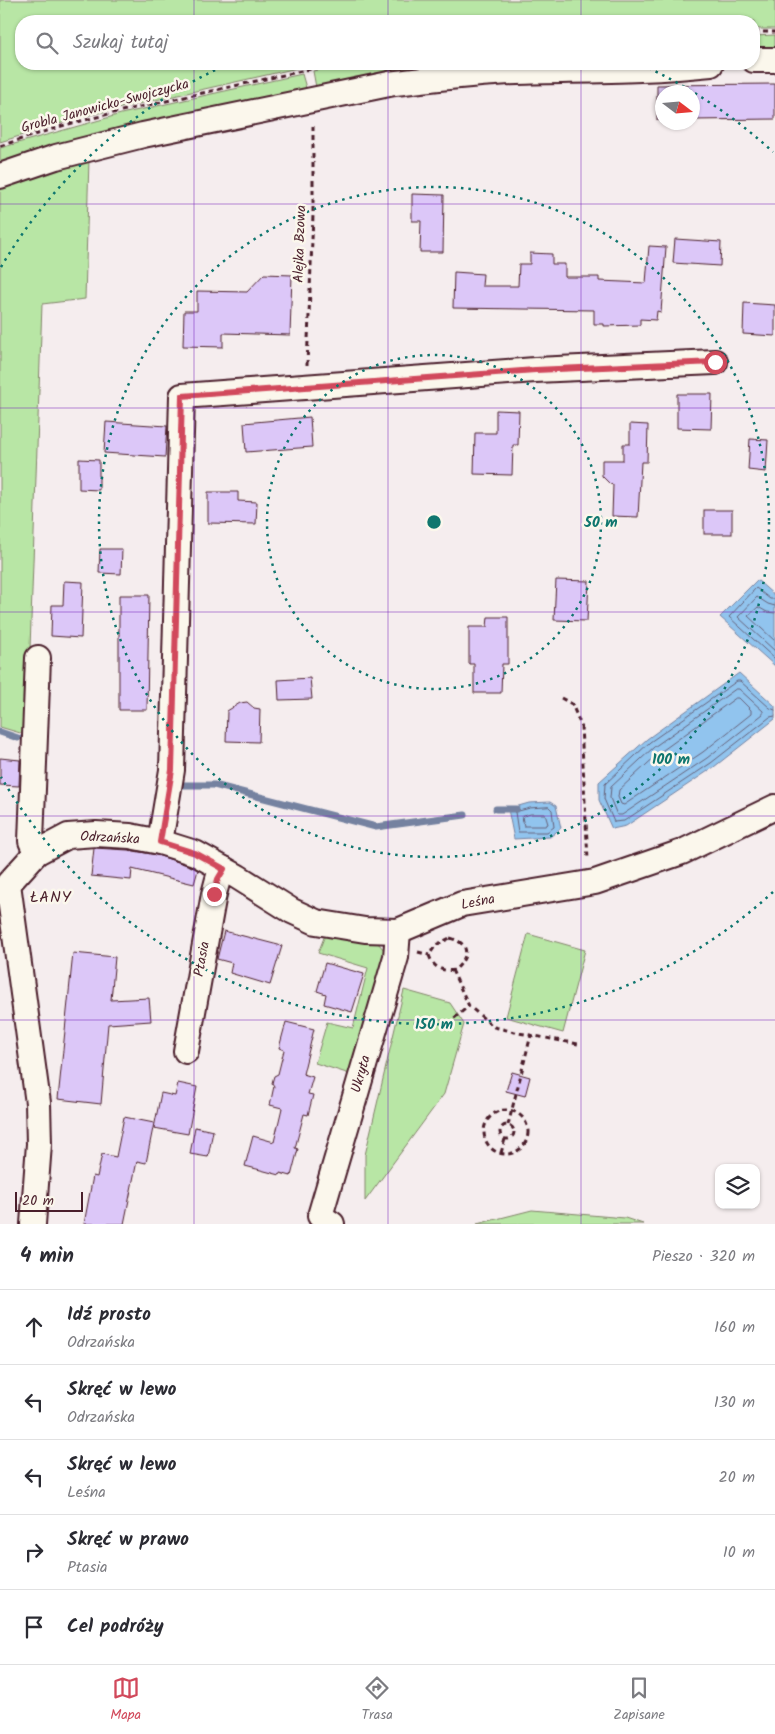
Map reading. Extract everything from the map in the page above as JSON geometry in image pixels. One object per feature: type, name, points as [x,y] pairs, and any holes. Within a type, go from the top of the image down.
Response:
[{"type":"street","points":[[760,60],[775,60]]},
{"type":"street","points":[[0,176],[56,156],[143,135],[389,84],[515,72],[595,70]]},
{"type":"street","name":"Odrzańska","points":[[33,1224],[39,1144],[38,1103],[4,883],[36,853],[68,836],[96,834],[130,836],[160,842],[172,770],[182,396],[535,370],[715,362]]},
{"type":"street","points":[[36,853],[32,841],[38,658]]},
{"type":"street","name":"Leśna","points":[[160,842],[195,853],[292,911],[316,922],[365,930],[398,931],[462,904],[589,883],[682,852],[775,808]]},
{"type":"street","name":"Ptasia","points":[[186,1051],[214,894],[218,879],[224,869]]},
{"type":"street","name":"Ukryta","points":[[326,1220],[396,957],[398,931]]},
{"type":"path","points":[[760,32],[775,32]]},
{"type":"path","name":"Grobla Janowicko-Swojczycka","points":[[0,146],[65,125],[108,114],[306,70]]},
{"type":"path","name":"Alejka Bzowa","points":[[305,387],[312,225],[314,100]]},
{"type":"path","points":[[561,698],[572,704],[581,726],[589,883]]},
{"type":"path","points":[[450,938],[458,940],[463,944],[466,951],[466,958],[455,970],[452,970],[440,969],[431,962],[429,955],[436,945],[450,938]]},
{"type":"path","points":[[452,970],[469,1006],[494,1027],[578,1044]]},
{"type":"path","points":[[447,1024],[469,1006]]},
{"type":"path","points":[[508,1125],[531,1036]]},
{"type":"path","points":[[504,1110],[512,1110],[520,1114],[525,1121],[528,1129],[528,1138],[516,1152],[506,1154],[490,1146],[485,1138],[484,1131],[490,1116],[504,1110]]},
{"type":"path","points":[[505,1139],[499,1131],[501,1127],[508,1125]]},
{"type":"path","points":[[505,1139],[511,1138],[514,1132],[508,1125]]},
{"type":"path","points":[[501,1153],[505,1139]]},
{"type":"green space","points":[[0,0],[775,0],[775,29],[760,29],[760,15],[15,15],[15,70],[288,70],[85,116],[0,142]]},
{"type":"green space","points":[[775,35],[775,57],[760,57],[760,36]]},
{"type":"green space","points":[[318,70],[505,70],[317,93],[313,71]]},
{"type":"green space","points":[[302,74],[308,95],[0,169],[0,148],[121,114]]},
{"type":"green space","points":[[89,159],[85,299],[42,304],[27,735],[0,727],[0,184]]},
{"type":"green space","points":[[528,934],[585,950],[563,1033],[506,1017]]},
{"type":"green space","points":[[325,935],[377,942],[386,952],[353,1075],[315,1063],[327,1022],[353,1028],[368,968],[318,953]]},
{"type":"green space","points":[[404,990],[450,1003],[464,1024],[444,1094],[365,1201],[365,1155]]},
{"type":"green space","points":[[532,1210],[625,1218],[643,1224],[477,1224]]},
{"type":"water","points":[[757,580],[775,596],[775,666],[720,617]]},
{"type":"water","points":[[739,673],[775,706],[775,719],[714,767],[626,826],[612,829],[599,800],[599,782],[647,739]]},
{"type":"water","points":[[550,802],[556,806],[561,828],[550,837],[514,839],[508,809],[529,803]]},
{"type":"building","points":[[775,84],[775,119],[700,120],[700,85],[657,85]]},
{"type":"building","points":[[412,194],[444,195],[443,252],[420,252],[421,221],[412,221]]},
{"type":"building","points":[[675,239],[721,242],[720,266],[673,263]]},
{"type":"building","points":[[649,246],[666,247],[661,312],[657,311],[656,320],[640,319],[640,325],[604,326],[604,324],[594,324],[594,310],[453,308],[454,272],[483,274],[482,286],[518,286],[519,264],[530,264],[530,253],[552,254],[552,264],[565,264],[565,277],[599,277],[599,281],[646,283]]},
{"type":"building","points":[[264,274],[292,275],[290,335],[223,333],[223,347],[183,346],[184,311],[197,311],[197,291],[247,292]]},
{"type":"building","points":[[744,303],[775,305],[775,336],[743,334]]},
{"type":"building","points":[[677,394],[712,394],[711,429],[677,428]]},
{"type":"building","points":[[496,410],[519,411],[518,445],[513,445],[512,475],[474,474],[475,433],[496,433]]},
{"type":"building","points":[[310,417],[312,447],[246,452],[244,423]]},
{"type":"building","points":[[106,422],[167,426],[165,457],[104,453]]},
{"type":"building","points":[[630,424],[648,425],[647,462],[641,462],[638,517],[612,516],[613,485],[602,476],[602,460],[623,460],[623,444],[630,444]]},
{"type":"building","points":[[750,439],[768,440],[766,472],[748,470]]},
{"type":"building","points":[[79,459],[99,460],[99,490],[79,489]]},
{"type":"building","points":[[208,492],[238,492],[238,501],[257,502],[256,524],[208,523]]},
{"type":"building","points":[[704,510],[732,510],[732,534],[704,534]]},
{"type":"building","points":[[100,549],[122,549],[121,574],[99,573]]},
{"type":"building","points":[[556,580],[589,581],[587,621],[554,620]]},
{"type":"building","points":[[64,581],[83,582],[81,638],[51,636],[52,605],[63,605]]},
{"type":"building","points":[[119,595],[149,595],[147,710],[119,710]]},
{"type":"building","points":[[488,617],[508,617],[508,664],[502,664],[501,693],[474,693],[474,664],[469,664],[469,627],[487,627]]},
{"type":"building","points":[[310,678],[312,699],[279,700],[278,680]]},
{"type":"building","points":[[247,702],[254,708],[260,709],[259,742],[226,741],[227,711],[240,703]]},
{"type":"building","points":[[0,758],[20,760],[19,786],[0,785]]},
{"type":"building","points":[[94,848],[128,850],[157,855],[198,870],[194,884],[132,869],[131,880],[91,876]]},
{"type":"building","points":[[224,931],[282,946],[270,985],[230,973],[232,963],[217,959]]},
{"type":"building","points":[[73,953],[115,957],[111,1000],[149,998],[151,1021],[108,1024],[101,1104],[58,1099]]},
{"type":"building","points":[[325,963],[364,974],[352,1012],[324,1004],[326,994],[317,991]]},
{"type":"building","points":[[286,1022],[314,1029],[303,1074],[313,1077],[308,1094],[313,1095],[308,1115],[304,1114],[295,1148],[298,1149],[291,1176],[245,1166],[253,1136],[274,1142],[282,1108],[270,1105],[274,1086],[272,1083],[274,1076],[278,1074],[284,1050],[279,1048]]},
{"type":"building","points":[[512,1072],[530,1077],[525,1096],[506,1091]]},
{"type":"building","points":[[178,1083],[197,1087],[188,1134],[154,1128],[161,1093],[175,1096]]},
{"type":"building","points":[[124,1117],[154,1123],[146,1163],[137,1161],[124,1224],[84,1224],[93,1176],[97,1177],[102,1154],[116,1157]]},
{"type":"building","points":[[195,1127],[213,1131],[208,1157],[190,1154]]},
{"type":"waterway","points":[[0,732],[18,738]]},
{"type":"waterway","points":[[179,785],[214,785],[376,827],[465,815]]},
{"type":"waterway","points":[[496,809],[516,809]]},
{"type":"district","name":"ŁANY","points":[[51,897]]},
{"type":"route","points":[[214,894],[218,879],[224,869],[195,853],[160,842],[172,770],[182,396],[535,370],[715,362]]}]
